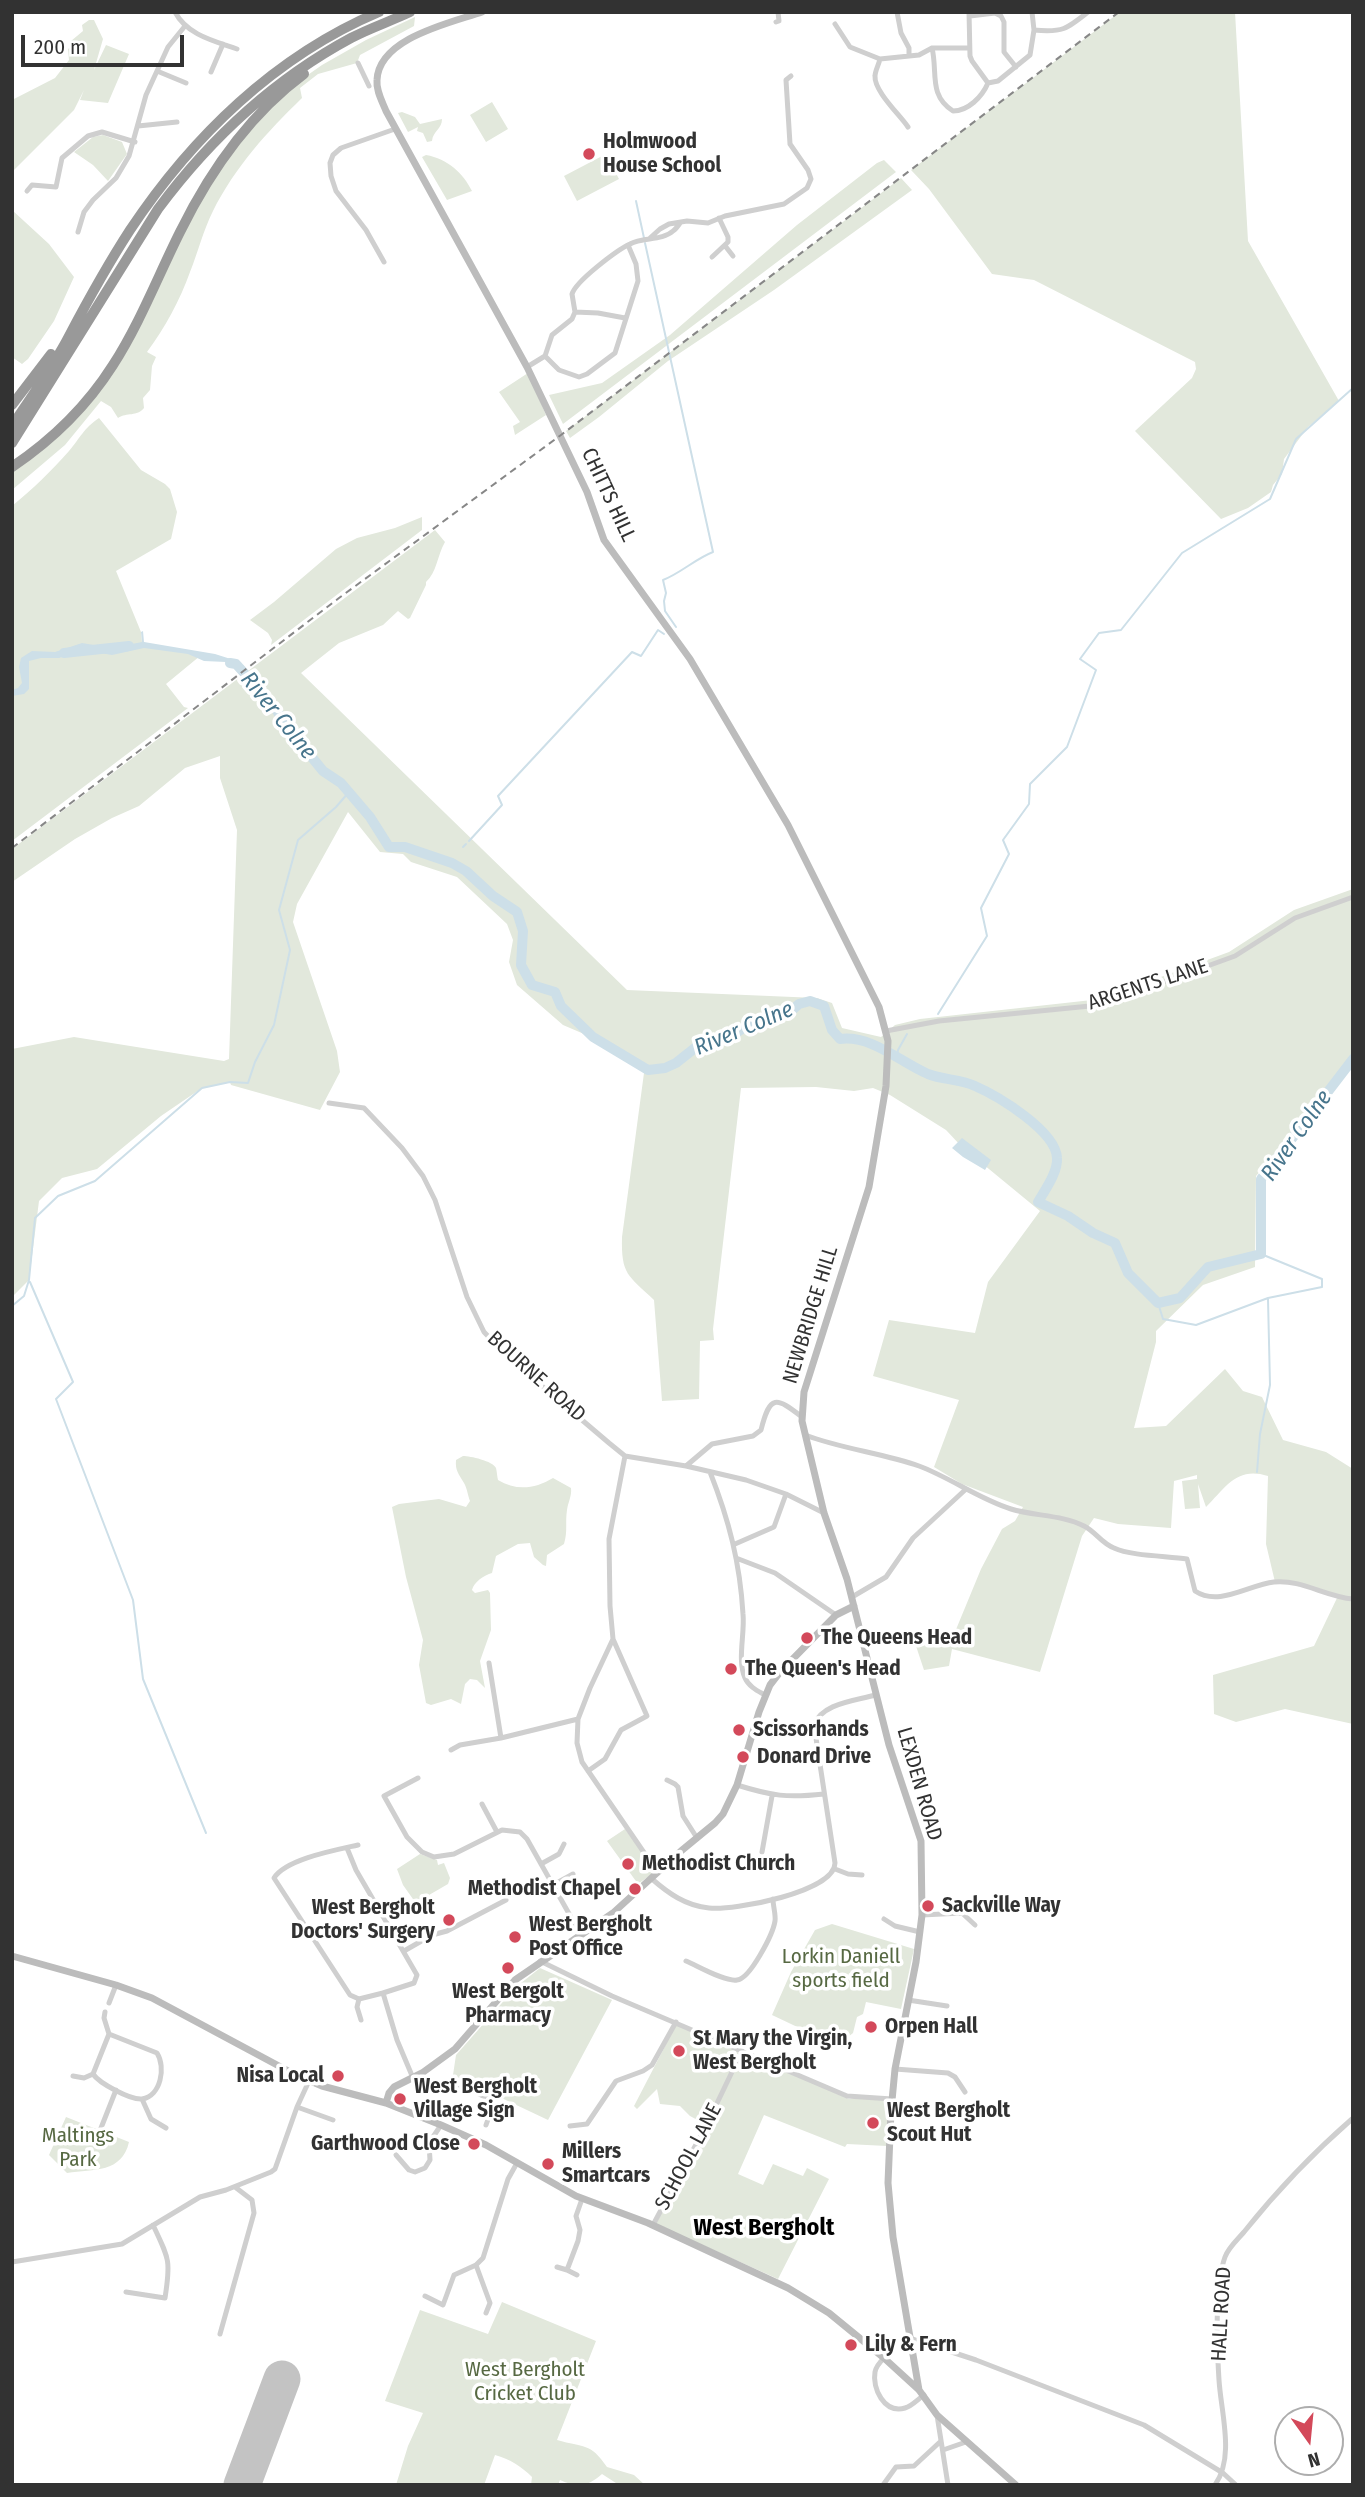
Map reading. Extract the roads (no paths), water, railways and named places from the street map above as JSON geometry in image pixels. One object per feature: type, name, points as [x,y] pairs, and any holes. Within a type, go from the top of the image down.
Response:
[{"type":"highway","points":[[12,405],[76,320],[150,201],[210,130],[249,94],[298,56],[379,12]]},
{"type":"highway","points":[[12,443],[158,209],[202,154],[277,85],[328,51],[410,12]]},
{"type":"highway","points":[[12,467],[63,426],[111,368],[130,337],[199,194],[239,138],[262,112],[301,76],[375,27]]},
{"type":"highway","points":[[12,426],[69,337],[76,320]]},
{"type":"street","points":[[175,12],[185,26],[209,40],[237,49]]},
{"type":"street","points":[[358,62],[368,83],[377,79],[383,60],[400,45],[429,31],[482,12]]},
{"type":"street","points":[[776,22],[779,21],[778,12]]},
{"type":"street","points":[[898,12],[901,33],[909,48],[909,56]]},
{"type":"street","points":[[988,83],[998,81],[1030,55],[1034,30],[1032,12]]},
{"type":"street","points":[[1034,30],[1067,29],[1088,12]]},
{"type":"street","points":[[988,83],[972,61],[969,48],[969,14],[995,13],[1001,16],[1004,22],[1004,52],[1016,67]]},
{"type":"street","points":[[835,24],[850,47],[880,59],[919,55],[932,48],[969,48]]},
{"type":"street","points":[[78,232],[84,212],[116,178],[129,156],[135,142],[142,103],[174,38],[185,26]]},
{"type":"street","points":[[211,72],[223,44]]},
{"type":"street","points":[[932,48],[935,58],[934,87],[953,111],[960,111],[976,100],[988,83]]},
{"type":"street","points":[[880,59],[875,78],[884,99],[895,108],[908,127]]},
{"type":"street","points":[[157,71],[186,83]]},
{"type":"street","points":[[527,366],[545,356],[552,335],[572,319],[575,312],[573,288],[628,245],[646,239],[669,224],[687,221],[708,223],[719,218],[784,204],[810,185],[808,170],[790,144],[786,78]]},
{"type":"street","name":"CHITTS HILL","points":[[377,79],[380,96],[395,129],[527,366],[587,492],[604,540],[690,659],[788,825],[879,1007],[886,1031]]},
{"type":"street","points":[[138,126],[177,122]]},
{"type":"street","points":[[384,262],[366,230],[336,191],[329,167],[333,155],[341,148],[395,129]]},
{"type":"street","points":[[27,191],[33,185],[56,187],[62,158],[88,136],[102,132],[135,142]]},
{"type":"street","points":[[712,257],[726,247],[728,237],[719,218]]},
{"type":"street","points":[[545,356],[559,370],[572,376],[587,374],[615,353],[638,273],[628,245]]},
{"type":"street","points":[[726,247],[733,256]]},
{"type":"street","points":[[575,312],[625,318]]},
{"type":"street","name":"ARGENTS LANE","points":[[886,1031],[939,1021],[1100,1005],[1235,956],[1294,918],[1353,897]]},
{"type":"street","name":"NEWBRIDGE HILL","points":[[854,1606],[824,1513],[802,1417],[804,1392],[869,1186],[886,1086],[886,1031]]},
{"type":"street","name":"BOURNE ROAD","points":[[329,1103],[364,1108],[401,1148],[429,1188],[443,1219],[467,1297],[484,1332],[509,1359],[625,1456]]},
{"type":"street","points":[[686,1466],[712,1444],[752,1436],[761,1430],[765,1414],[776,1401],[781,1401],[802,1417]]},
{"type":"street","points":[[806,1435],[923,1468],[1010,1509],[1083,1525],[1094,1532],[1098,1539],[1114,1548],[1133,1553],[1188,1559],[1195,1591],[1204,1596],[1220,1597],[1275,1581],[1303,1585],[1337,1598],[1353,1599]]},
{"type":"street","points":[[588,1771],[605,1759],[621,1730],[647,1716],[613,1639],[610,1606],[609,1539],[625,1456],[746,1480],[786,1494],[824,1513]]},
{"type":"street","points":[[693,1458],[707,1471],[727,1516],[735,1544],[744,1617],[742,1667],[746,1680],[765,1695]]},
{"type":"street","points":[[852,1597],[886,1577],[913,1538],[965,1490]]},
{"type":"street","points":[[735,1544],[774,1527],[786,1494]]},
{"type":"street","points":[[736,1558],[775,1573],[836,1615]]},
{"type":"street","points":[[386,2103],[391,2090],[422,2073],[464,2041],[504,1990],[540,1961],[613,1913],[723,1814],[737,1785],[765,1695],[780,1672],[836,1615],[854,1606]]},
{"type":"street","name":"LEXDEN ROAD","points":[[854,1606],[876,1695],[921,1841],[922,1915],[895,2069],[888,2183],[893,2237],[921,2393]]},
{"type":"street","points":[[613,1639],[578,1719],[578,1751],[655,1876],[671,1895],[707,1908],[773,1899],[821,1883],[832,1875],[835,1869],[814,1734],[816,1718],[825,1710],[876,1695]]},
{"type":"street","points":[[489,1663],[501,1738]]},
{"type":"street","points":[[451,1750],[460,1745],[578,1719]]},
{"type":"street","points":[[457,1736],[460,1745]]},
{"type":"street","points":[[418,1778],[384,1796],[407,1838],[428,1855],[438,1857],[454,1854],[497,1832],[520,1832],[525,1835],[581,1935]]},
{"type":"street","points":[[667,1780],[678,1787],[683,1815],[697,1838]]},
{"type":"street","points":[[737,1785],[772,1796],[824,1794]]},
{"type":"street","points":[[762,1852],[772,1796]]},
{"type":"street","points":[[482,1804],[497,1832]]},
{"type":"street","points":[[541,1864],[559,1854],[564,1844]]},
{"type":"street","points":[[346,1848],[417,1975],[416,1981],[359,1999],[349,1995],[274,1878],[286,1868],[305,1860],[346,1848],[358,1846]]},
{"type":"street","points":[[835,1869],[862,1875]]},
{"type":"street","points":[[553,1885],[573,1874]]},
{"type":"street","points":[[686,1961],[736,1981],[748,1975],[772,1930],[775,1920],[773,1899]]},
{"type":"street","points":[[404,1951],[506,1900]]},
{"type":"street","points":[[922,1915],[962,1913],[975,1924]]},
{"type":"street","points":[[884,1919],[895,1926],[920,1932]]},
{"type":"street","points":[[12,1956],[116,1985],[171,2007],[270,2063],[309,2081],[386,2103],[441,2125],[486,2145],[582,2199],[653,2225],[788,2288],[829,2313],[884,2358],[921,2393],[937,2415],[1016,2485]]},
{"type":"street","points":[[540,1961],[612,1996],[847,2096],[892,2099]]},
{"type":"street","points":[[109,2003],[116,1985]]},
{"type":"street","points":[[383,1993],[397,2040],[413,2078]]},
{"type":"street","points":[[359,1999],[357,2007],[361,2020]]},
{"type":"street","points":[[908,2000],[947,2006]]},
{"type":"street","points":[[73,2076],[84,2078],[93,2074],[109,2034],[104,2018],[106,2012]]},
{"type":"street","points":[[570,2126],[587,2124],[616,2081],[652,2065],[676,2022]]},
{"type":"street","points":[[109,2034],[157,2053],[160,2057],[160,2080],[154,2091],[142,2099]]},
{"type":"street","name":"SCHOOL LANE","points":[[653,2225],[708,2122],[742,2050]]},
{"type":"street","points":[[895,2069],[940,2071],[959,2076],[965,2092]]},
{"type":"street","points":[[422,2073],[432,2087],[463,2087],[487,2098],[492,2108],[486,2125]]},
{"type":"street","points":[[93,2074],[98,2081],[142,2099],[151,2119],[166,2128]]},
{"type":"street","points":[[12,2262],[122,2244],[200,2197],[235,2187],[275,2169],[309,2081]]},
{"type":"street","points":[[101,2128],[116,2090]]},
{"type":"street","points":[[298,2106],[333,2120]]},
{"type":"street","name":"HALL ROAD","points":[[1223,2473],[1225,2449],[1219,2378],[1219,2310],[1220,2283],[1226,2255],[1264,2206],[1352,2119]]},
{"type":"street","points":[[396,2155],[409,2170],[415,2172],[425,2168],[430,2160],[429,2143],[441,2125]]},
{"type":"street","points":[[582,2126],[586,2133]]},
{"type":"street","points":[[425,2296],[443,2305],[454,2275],[476,2265],[486,2252],[508,2179],[517,2163]]},
{"type":"street","points":[[402,2176],[409,2170]]},
{"type":"street","points":[[220,2334],[254,2213],[252,2200],[235,2187]]},
{"type":"street","points":[[567,2270],[578,2241],[580,2230],[576,2216],[582,2199]]},
{"type":"street","points":[[126,2292],[165,2298],[170,2268],[167,2254],[153,2225]]},
{"type":"street","points":[[476,2265],[490,2303],[486,2313]]},
{"type":"street","points":[[557,2267],[577,2275]]},
{"type":"street","points":[[912,2339],[1144,2425],[1223,2473],[1236,2485]]},
{"type":"street","points":[[884,2358],[875,2369],[878,2396],[895,2408],[905,2408],[921,2393]]},
{"type":"street","points":[[937,2415],[948,2485]]},
{"type":"street","points":[[883,2485],[896,2467],[914,2466],[942,2441]]},
{"type":"street","points":[[943,2450],[966,2442]]},
{"type":"street","points":[[1215,2485],[1223,2473]]},
{"type":"waterway","points":[[636,201],[644,238]]},
{"type":"waterway","points":[[645,243],[713,552],[663,580],[666,593],[665,611],[676,627]]},
{"type":"waterway","points":[[938,1014],[987,936],[981,908],[1009,854],[1003,840],[1029,804],[1030,784],[1067,747],[1096,670],[1080,659],[1099,633],[1121,630],[1182,553],[1270,499],[1296,439],[1353,388]]},
{"type":"waterway","points":[[469,841],[502,805],[498,796],[632,652],[641,656],[658,630],[664,634]]},
{"type":"waterway","name":"River Colne","points":[[64,653],[129,646]]},
{"type":"waterway","name":"River Colne","points":[[230,663],[236,664],[275,707],[284,723],[323,771],[341,783],[370,817],[389,847],[405,847],[452,863],[517,912],[523,931],[521,965],[532,985],[555,992],[561,1006],[593,1037],[648,1070],[665,1068],[700,1044],[731,1036],[756,1020],[779,1016],[810,1001],[824,1006],[832,1030],[840,1039],[875,1045],[928,1074],[975,1086],[1011,1106],[1037,1126],[1054,1148],[1057,1158],[1053,1175],[1038,1202],[1115,1243],[1128,1273],[1158,1303],[1180,1298],[1208,1267],[1261,1254],[1261,1179],[1353,1059]]},
{"type":"waterway","points":[[12,1306],[24,1296],[29,1280],[35,1218],[58,1196],[95,1181],[202,1088],[230,1082],[248,1083],[255,1062],[274,1025],[290,950],[279,910],[298,840],[349,792]]},
{"type":"waterway","points":[[463,847],[466,844]]},
{"type":"waterway","points":[[897,1056],[907,1034]]},
{"type":"waterway","points":[[1158,1303],[1163,1319],[1196,1325],[1268,1298],[1322,1287],[1322,1279],[1261,1254]]},
{"type":"waterway","points":[[30,1282],[73,1382],[56,1399],[133,1600],[143,1679],[206,1833]]},
{"type":"waterway","points":[[1257,1472],[1260,1434],[1270,1385],[1268,1299]]},
{"type":"railway","points":[[12,848],[339,598],[561,435],[1119,12]]},
{"type":"place","name":"Holmwood House School","points":[[589,154]]},
{"type":"place","name":"The Queens Head","points":[[807,1638]]},
{"type":"place","name":"The Queen's Head","points":[[731,1669]]},
{"type":"place","name":"Scissorhands","points":[[739,1730]]},
{"type":"place","name":"Donard Drive","points":[[743,1757]]},
{"type":"place","name":"Methodist Church","points":[[628,1864]]},
{"type":"place","name":"Methodist Chapel","points":[[635,1889]]},
{"type":"place","name":"Sackville Way","points":[[928,1906]]},
{"type":"place","name":"West Bergholt Doctors' Surgery","points":[[449,1920]]},
{"type":"place","name":"West Bergholt Post Office","points":[[515,1937]]},
{"type":"place","name":"West Bergolt Pharmacy","points":[[508,1968]]},
{"type":"place","name":"Orpen Hall","points":[[871,2027]]},
{"type":"place","name":"St Mary the Virgin, West Bergholt","points":[[679,2051]]},
{"type":"place","name":"Nisa Local","points":[[338,2076]]},
{"type":"place","name":"West Bergholt Village Sign","points":[[400,2099]]},
{"type":"place","name":"West Bergholt Scout Hut","points":[[873,2123]]},
{"type":"place","name":"Garthwood Close","points":[[474,2144]]},
{"type":"place","name":"Millers Smartcars","points":[[548,2164]]},
{"type":"place","name":"Lily & Fern","points":[[851,2345]]},
{"type":"district","name":"West Bergholt","points":[[764,2228]]},
{"type":"park label","name":"Lorkin Daniell sports field","points":[[841,1969]]},
{"type":"park label","name":"Maltings Park","points":[[78,2148]]},
{"type":"park label","name":"West Bergholt Cricket Club","points":[[525,2382]]}]
